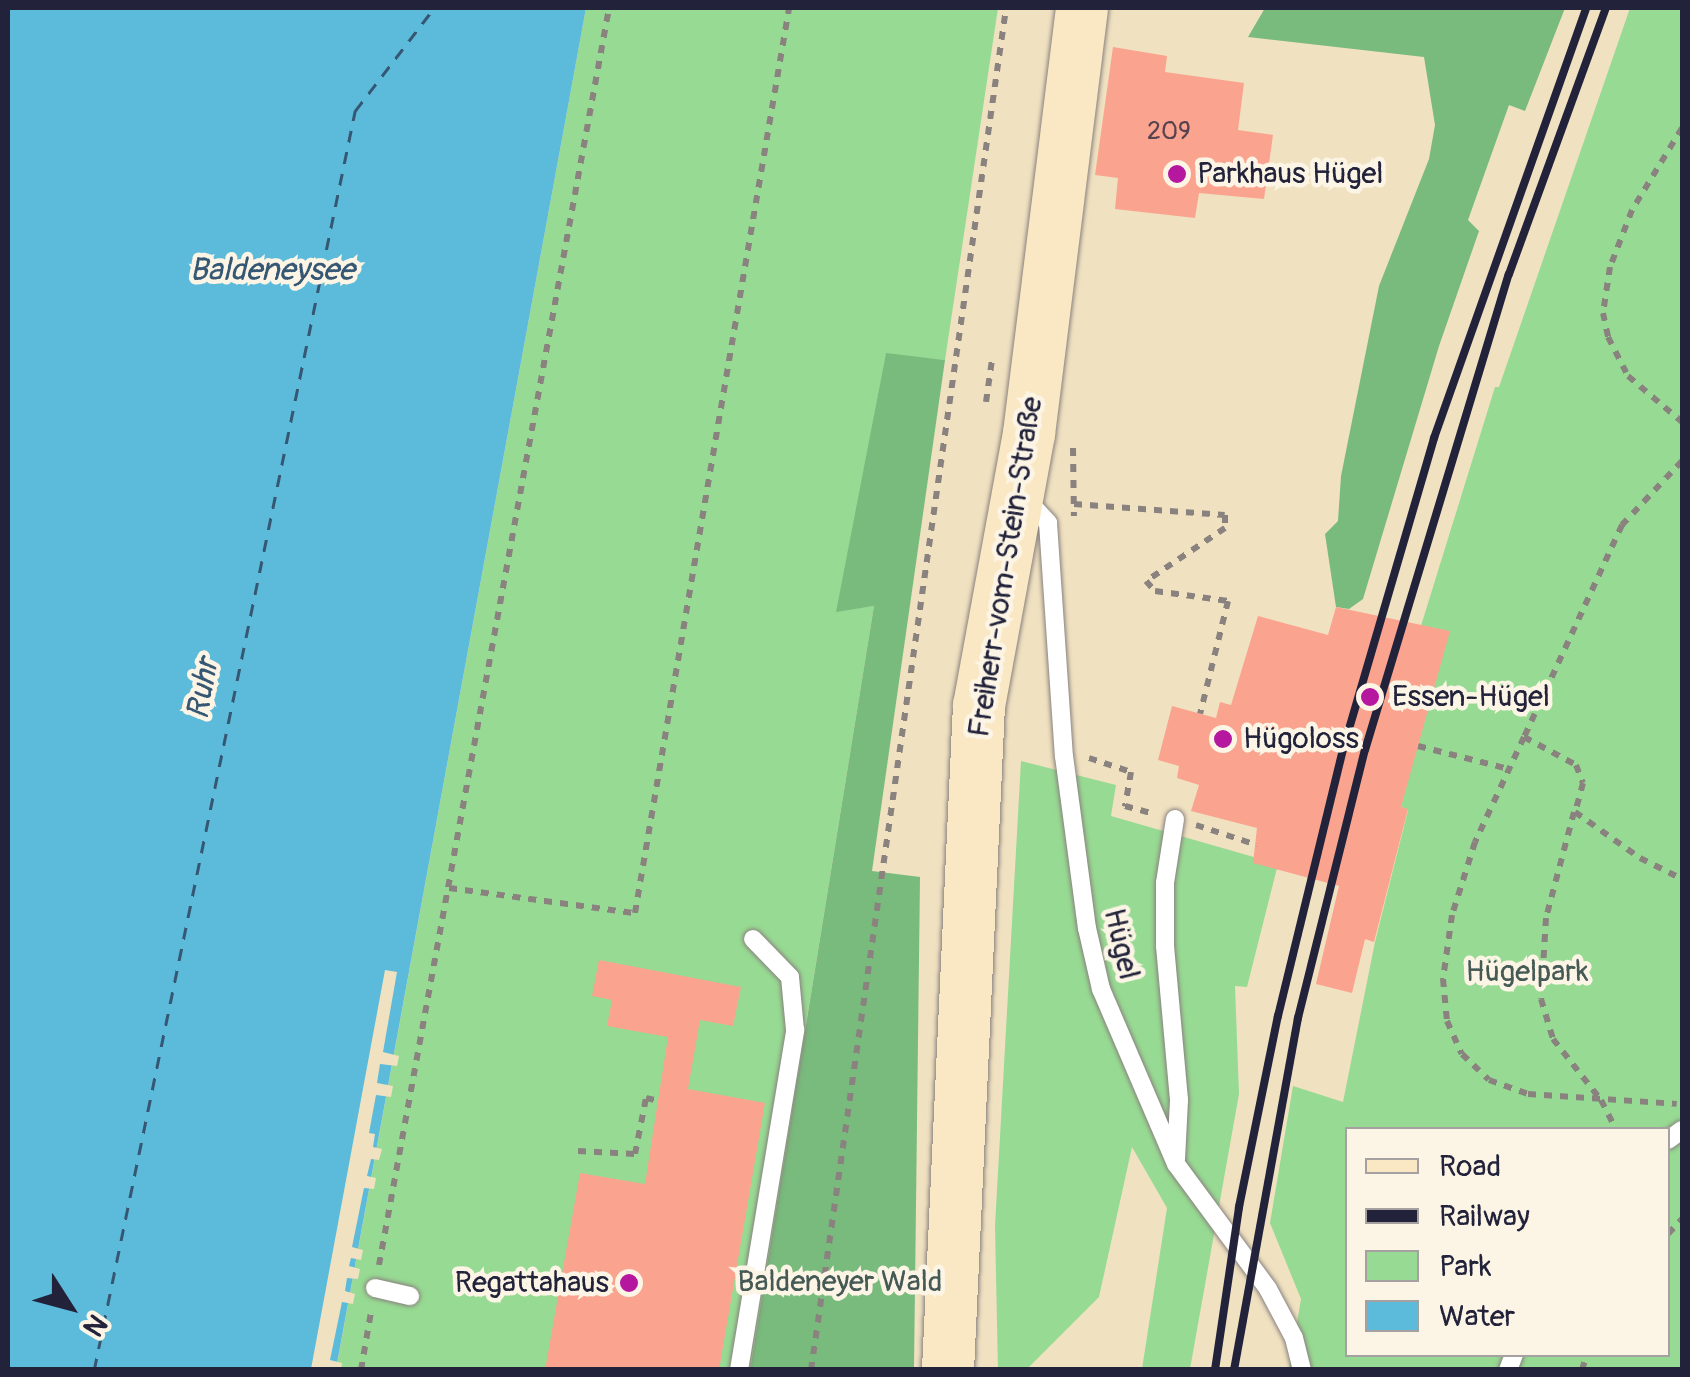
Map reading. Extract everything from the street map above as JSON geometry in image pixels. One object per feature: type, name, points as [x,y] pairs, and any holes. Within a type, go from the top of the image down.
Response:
[{"type":"main road","name":"Freiherr-vom-Stein-Straße","points":[[948,1370],[979,706],[1018,490],[1082,8]]},
{"type":"lane","name":"Hügel","points":[[1018,490],[1048,524],[1064,756],[1084,908],[1101,989],[1176,1164],[1268,1289],[1294,1338],[1302,1370]]},
{"type":"lane","points":[[1175,818],[1165,884],[1165,946],[1179,1100],[1176,1164]]},
{"type":"lane","points":[[739,1370],[796,1030],[790,978],[753,939]]},
{"type":"lane","points":[[375,1288],[410,1296]]},
{"type":"path","points":[[361,1370],[610,8]]},
{"type":"path","points":[[449,888],[636,913],[789,8]]},
{"type":"path","points":[[811,1370],[1006,8]]},
{"type":"path","points":[[1682,128],[1632,210],[1610,267],[1603,313],[1608,337],[1628,376],[1682,422]]},
{"type":"path","points":[[1682,461],[1622,524],[1476,842],[1452,915],[1443,979],[1447,1021],[1462,1054],[1489,1080],[1528,1094],[1682,1104]]},
{"type":"path","points":[[1074,504],[1225,516],[1225,528],[1146,581],[1154,591],[1228,600],[1200,714]]},
{"type":"path","points":[[1524,738],[1576,764],[1583,783],[1546,918],[1541,999],[1553,1039],[1601,1100],[1614,1127]]},
{"type":"path","points":[[1418,746],[1509,770]]},
{"type":"path","points":[[1090,761],[1132,772],[1125,806],[1257,844]]},
{"type":"path","points":[[1574,812],[1640,858],[1682,879]]},
{"type":"path","points":[[578,1151],[636,1154],[646,1098],[659,1101]]},
{"type":"green space","points":[[586,8],[998,8],[945,360],[886,354],[837,611],[874,606],[750,1369],[336,1370]]},
{"type":"green space","points":[[1265,8],[1565,8],[1525,111],[1509,105],[1468,220],[1479,231],[1439,346],[1363,599],[1349,609],[1336,607],[1325,534],[1338,521],[1341,476],[1379,286],[1429,159],[1435,125],[1424,57],[1248,37]]},
{"type":"green space","name":"Hügelpark","points":[[1630,8],[1682,8],[1682,1369],[1289,1369],[1301,1299],[1270,1223],[1293,1086],[1343,1102],[1375,942],[1408,810],[1401,807],[1420,629],[1495,387],[1499,387]]},
{"type":"green space","name":"Baldeneyer Wald","points":[[886,353],[945,360],[872,871],[920,877],[914,1369],[750,1370],[874,606],[836,612]]},
{"type":"green space","points":[[1021,761],[1116,785],[1111,816],[1278,864],[1247,987],[1235,986],[1239,1094],[1190,1369],[1142,1369],[1167,1208],[1132,1147],[1099,1297],[1027,1369],[998,1370],[995,1226]]},
{"type":"water","name":"Baldeneysee","points":[[8,8],[586,8],[336,1369],[8,1370]]},
{"type":"pier","points":[[385,970],[397,972],[383,1052],[399,1056],[397,1066],[380,1064],[377,1083],[393,1086],[391,1097],[376,1095],[369,1133],[375,1134],[373,1147],[382,1149],[379,1160],[371,1159],[367,1176],[376,1178],[374,1189],[364,1188],[352,1247],[363,1250],[361,1260],[351,1258],[349,1266],[360,1269],[358,1279],[347,1278],[345,1291],[355,1294],[353,1304],[342,1302],[330,1360],[342,1363],[341,1370],[311,1369]]},
{"type":"building","points":[[1113,47],[1167,56],[1165,72],[1244,83],[1238,130],[1273,135],[1264,199],[1199,193],[1195,218],[1115,209],[1118,178],[1095,175]]},
{"type":"building","points":[[1336,607],[1450,631],[1401,807],[1408,809],[1374,942],[1365,939],[1352,993],[1316,984],[1339,886],[1253,863],[1257,828],[1191,811],[1199,785],[1177,778],[1179,766],[1158,760],[1172,706],[1216,718],[1220,702],[1231,705],[1258,616],[1328,635]]},
{"type":"building","points":[[599,960],[741,987],[733,1026],[700,1020],[688,1089],[765,1103],[719,1370],[545,1370],[580,1173],[645,1184],[668,1037],[607,1026],[612,1000],[592,996]]},
{"type":"ferry route","points":[[94,1370],[355,111],[434,8]]},
{"type":"railway","points":[[1215,1370],[1239,1207],[1278,1016],[1344,746],[1434,438],[1586,8]]},
{"type":"railway","points":[[1234,1370],[1298,1018],[1365,750],[1509,274],[1606,8]]},
{"type":"place","name":"Parkhaus Hügel","points":[[1177,174]]},
{"type":"place","name":"Essen-Hügel","points":[[1370,697]]},
{"type":"place","name":"Hügoloss","points":[[1223,739]]},
{"type":"place","name":"Regattahaus","points":[[629,1283]]},
{"type":"water label","name":"Ruhr","points":[[203,689]]}]
